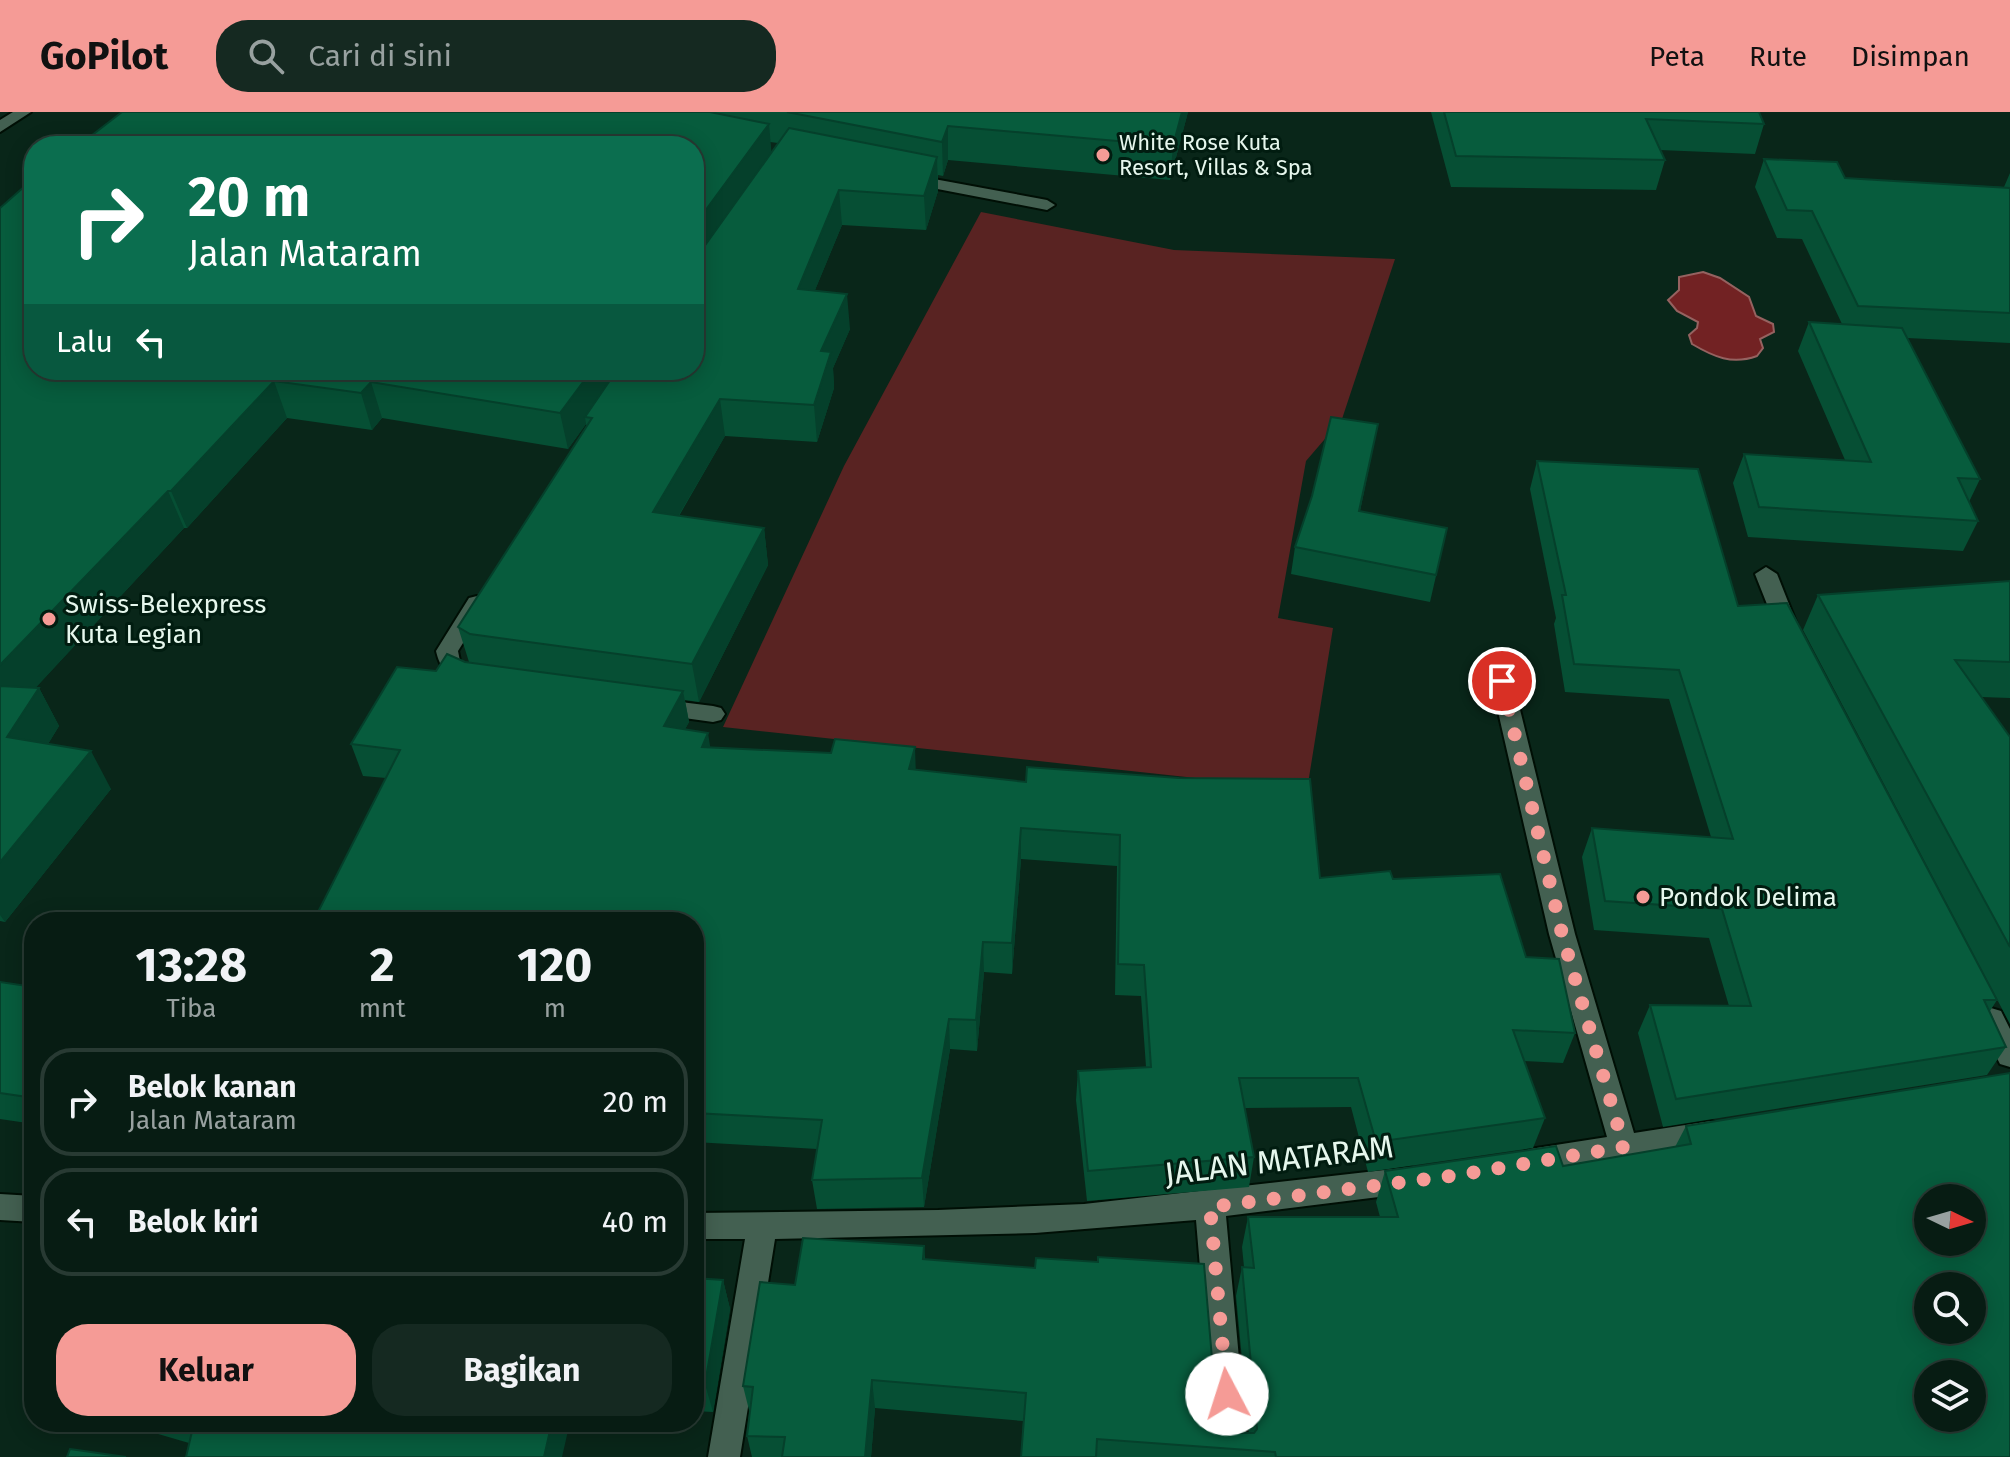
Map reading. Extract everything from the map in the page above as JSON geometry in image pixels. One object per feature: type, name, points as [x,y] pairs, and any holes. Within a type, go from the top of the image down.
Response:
[{"type":"street","points":[[0,127],[23,112]]},
{"type":"street","points":[[890,175],[1047,205]]},
{"type":"street","points":[[1766,574],[1798,651]]},
{"type":"street","points":[[491,685],[459,674],[450,664],[447,651],[493,580]]},
{"type":"street","points":[[1502,681],[1562,934],[1624,1147]]},
{"type":"street","points":[[634,704],[713,714]]},
{"type":"street","points":[[1981,1000],[2010,1056]]},
{"type":"street","points":[[1503,1167],[1744,1128]]},
{"type":"street","name":"JALAN MATARAM","points":[[704,1226],[941,1224],[1210,1207],[1443,1176]]},
{"type":"street","points":[[0,1207],[24,1208]]},
{"type":"street","points":[[1210,1207],[1232,1457]]},
{"type":"street","points":[[724,1457],[762,1226]]},
{"type":"shaded area","points":[[981,212],[1174,250],[1395,259],[1342,419],[1306,461],[1278,618],[1333,628],[1307,790],[723,727],[844,466]]},
{"type":"shaded area","points":[[1703,272],[1720,278],[1749,297],[1756,316],[1773,324],[1774,332],[1760,339],[1763,348],[1757,356],[1739,360],[1723,358],[1692,344],[1689,335],[1697,328],[1698,322],[1677,311],[1668,300],[1679,290],[1679,277]]},
{"type":"building","points":[[122,112],[710,112],[769,124],[704,212],[704,136],[91,136]]},
{"type":"building","points":[[787,112],[1182,112],[1173,146],[948,126],[942,142]]},
{"type":"building","points":[[1444,112],[1759,112],[1764,124],[1646,119],[1665,160],[1456,156]]},
{"type":"building","points":[[789,128],[937,157],[924,196],[839,190],[798,289],[847,294],[821,351],[831,352],[814,405],[720,399],[653,512],[764,528],[692,664],[470,634],[458,627],[592,418],[585,417],[610,380],[704,380],[704,247]]},
{"type":"building","points":[[1764,159],[1837,162],[1845,178],[2010,188],[2010,313],[1858,306],[1812,211],[1787,210]]},
{"type":"building","points":[[24,187],[24,380],[585,380],[560,413],[371,382],[361,393],[274,381],[0,665],[0,208]]},
{"type":"building","points":[[1809,322],[1902,328],[1980,479],[1958,478],[1978,521],[1759,507],[1744,454],[1871,462]]},
{"type":"building","points":[[1331,417],[1378,424],[1359,511],[1447,528],[1436,575],[1295,547],[1312,496]]},
{"type":"building","points":[[1537,461],[1698,469],[1738,606],[1787,603],[1997,1000],[1984,1000],[2006,1047],[1676,1099],[1650,1005],[1751,1006],[1722,909],[1605,901],[1592,828],[1733,839],[1679,670],[1574,664],[1562,595],[1566,595]]},
{"type":"building","points":[[2010,581],[2010,662],[1955,660],[2010,737],[2010,947],[1818,595]]},
{"type":"building","points":[[447,654],[465,662],[683,691],[664,726],[708,733],[702,747],[831,753],[835,739],[915,747],[909,769],[1026,782],[1027,767],[1179,778],[1310,779],[1320,878],[1390,871],[1393,879],[1500,874],[1526,957],[1559,959],[1575,1033],[1513,1030],[1545,1118],[1376,1142],[1358,1078],[1239,1078],[1254,1157],[1088,1171],[1078,1071],[1151,1067],[1144,965],[1118,964],[1120,835],[1021,828],[1012,943],[983,942],[976,1020],[949,1019],[922,1178],[812,1180],[822,1120],[704,1114],[704,912],[318,912],[400,750],[351,744],[397,667],[436,671]]},
{"type":"building","points":[[0,686],[39,688],[7,737],[91,751],[0,862]]},
{"type":"building","points":[[0,982],[24,986],[24,1097],[0,1093]]},
{"type":"building","points":[[2010,1073],[2010,1457],[1276,1457],[1275,1452],[1097,1439],[1096,1457],[1021,1457],[1026,1393],[872,1380],[865,1457],[782,1457],[785,1437],[747,1436],[753,1387],[743,1386],[760,1282],[795,1285],[803,1238],[924,1246],[923,1259],[1035,1268],[1036,1258],[1098,1262],[1098,1257],[1204,1264],[1218,1430],[1222,1433],[1254,1433],[1257,1429],[1242,1267],[1254,1268],[1248,1217],[1398,1217],[1385,1171],[1556,1146],[1563,1166],[1691,1144],[1686,1126]]},
{"type":"building","points":[[704,1279],[723,1280],[705,1384]]},
{"type":"building","points":[[192,1432],[550,1432],[544,1457],[186,1457]]},
{"type":"building","points":[[70,1449],[126,1457],[67,1457]]},
{"type":"place","name":"White Rose Kuta Resort, Villas & Spa","points":[[1103,155]]},
{"type":"place","name":"Swiss-Belexpress Kuta Legian","points":[[49,619]]},
{"type":"place","name":"Pondok Delima","points":[[1643,897]]},
{"type":"route","points":[[1227,1394],[1210,1207],[1458,1175],[1624,1147],[1562,934],[1502,681]]}]
